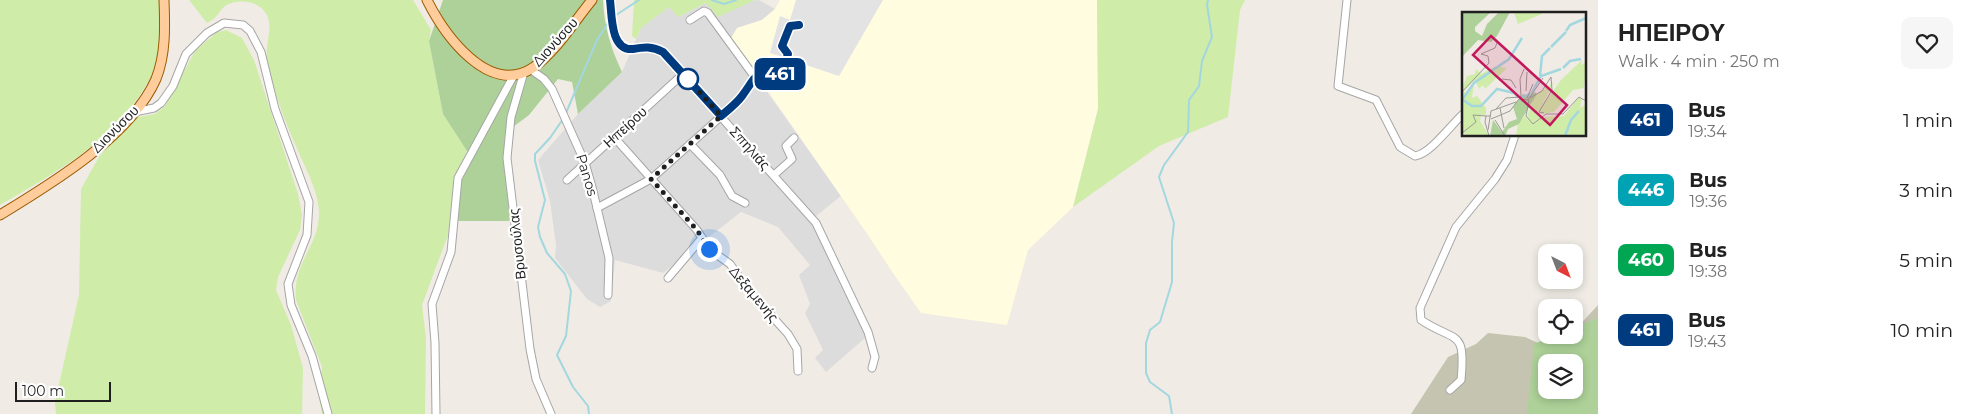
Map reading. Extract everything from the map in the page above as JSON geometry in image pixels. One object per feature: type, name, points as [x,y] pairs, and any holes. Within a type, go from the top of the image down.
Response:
[{"type":"main road","name":"Διονύσου","points":[[0,215],[64,175],[109,138],[134,112],[152,85],[161,63],[164,0]]},
{"type":"main road","name":"Διονύσου","points":[[427,0],[448,33],[473,60],[493,72],[514,75],[527,71],[549,53],[592,0]]},
{"type":"street","name":"Σπηλιάς","points":[[610,0],[613,32],[622,45],[630,49],[644,46],[658,49],[683,74],[816,223],[868,332],[875,357],[872,368]]},
{"type":"street","points":[[1347,0],[1338,86],[1376,100],[1400,147],[1415,156],[1424,154],[1432,147],[1442,133],[1462,115]]},
{"type":"street","points":[[597,208],[651,179],[740,98],[756,75],[708,13],[704,11],[690,20]]},
{"type":"street","points":[[134,112],[154,108],[161,103],[173,86],[186,54],[212,30],[224,23],[229,23],[244,25],[250,31],[260,52],[275,109],[309,202],[307,235],[288,284],[291,305],[312,356],[313,367],[328,414]]},
{"type":"street","name":"Panos","points":[[527,71],[544,79],[552,89],[563,109],[567,123],[586,163],[609,258],[608,295]]},
{"type":"street","name":"Βρυσούλας","points":[[527,71],[511,118],[507,158],[530,349],[536,379],[551,414]]},
{"type":"street","name":"Ηπείρου","points":[[568,180],[683,74]]},
{"type":"street","points":[[436,414],[436,343],[432,304],[451,252],[458,178],[514,75]]},
{"type":"street","points":[[1450,390],[1460,380],[1461,347],[1454,336],[1421,320],[1420,308],[1456,227],[1495,179],[1507,160],[1515,136]]},
{"type":"street","name":"Δεξαμενής","points":[[614,137],[702,238],[709,249],[736,270],[749,292],[788,334],[797,349],[798,371]]},
{"type":"street","points":[[774,175],[792,159],[786,146],[794,138]]},
{"type":"street","points":[[690,144],[720,175],[732,196],[745,203]]},
{"type":"street","points":[[668,278],[702,238]]},
{"type":"shaded area","points":[[759,0],[775,9],[762,20],[737,28],[760,82],[841,196],[816,216],[872,332],[826,372],[815,358],[823,350],[805,313],[810,304],[799,275],[810,265],[778,227],[741,212],[663,273],[615,260],[611,301],[600,307],[587,299],[555,258],[556,245],[550,201],[538,160],[578,114],[622,72],[641,28],[669,7],[678,17],[706,3]]},
{"type":"shaded area","points":[[780,0],[1097,0],[1098,109],[1073,207],[1028,250],[1007,325],[921,313],[893,273],[731,38],[737,28],[762,20],[775,9]]},
{"type":"shaded area","points":[[796,0],[883,0],[839,76],[770,53],[780,16],[790,20]]},
{"type":"shaded area","points":[[1598,305],[1598,414],[1411,414],[1448,357],[1476,344],[1488,333],[1525,337],[1551,349],[1559,344],[1583,344],[1583,321]]},
{"type":"green space","points":[[0,0],[160,0],[160,25],[159,49],[155,68],[142,92],[128,111],[96,143],[78,157],[0,205]]},
{"type":"green space","points":[[189,0],[413,0],[431,30],[429,41],[443,114],[467,151],[454,179],[448,235],[422,305],[426,338],[425,414],[322,414],[319,397],[322,367],[296,300],[298,275],[318,225],[317,198],[276,95],[267,60],[268,19],[260,7],[248,2],[238,2],[225,6],[207,23]]},
{"type":"green space","points":[[443,0],[603,0],[609,37],[622,72],[578,114],[572,82],[558,79],[529,115],[505,133],[504,159],[510,221],[458,221],[461,182],[474,156],[467,151],[443,114],[429,41]]},
{"type":"green space","points":[[634,0],[755,0],[718,17],[706,3],[678,17],[669,7],[641,28],[636,39],[632,36]]},
{"type":"green space","points":[[1097,0],[1245,0],[1240,10],[1228,117],[1159,146],[1073,207],[1098,109]]},
{"type":"green space","points":[[226,30],[242,38],[254,60],[298,194],[302,215],[300,230],[278,277],[276,290],[291,325],[303,368],[302,414],[56,414],[55,402],[79,295],[81,189],[100,155],[138,117],[155,114],[165,106],[195,51],[217,32]]},
{"type":"green space","points":[[1598,318],[1598,414],[1527,414],[1534,344],[1538,342],[1538,344],[1583,344],[1583,324]]},
{"type":"waterway","points":[[613,17],[639,0]]},
{"type":"waterway","points":[[712,0],[724,4],[736,0]]},
{"type":"waterway","points":[[1172,414],[1169,396],[1150,382],[1146,373],[1146,343],[1150,330],[1160,322],[1172,282],[1174,223],[1159,177],[1164,165],[1188,132],[1189,100],[1199,86],[1202,61],[1212,37],[1207,5],[1208,0]]},
{"type":"waterway","points":[[566,113],[597,40],[610,20]]},
{"type":"waterway","points":[[563,119],[550,138],[535,154],[545,200],[538,227],[547,253],[565,274],[571,291],[566,336],[557,355],[573,387],[588,406],[589,414]]},
{"type":"bus line","name":"461","points":[[610,0],[613,32],[618,41],[630,49],[644,46],[663,52],[721,116],[743,95],[754,76],[764,73],[782,74],[788,54],[782,46],[790,26],[799,25]]},
{"type":"route","points":[[688,79],[721,116],[651,179],[697,230],[709,249]]}]
